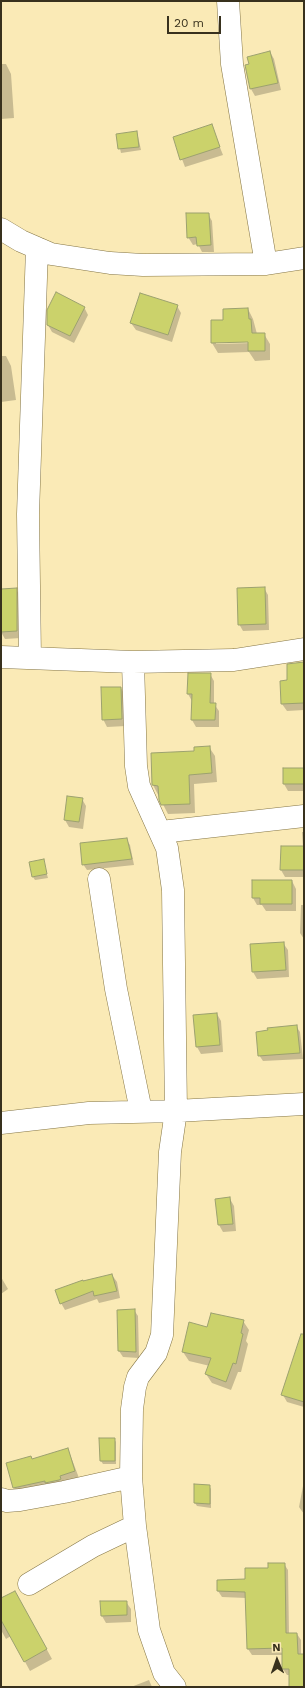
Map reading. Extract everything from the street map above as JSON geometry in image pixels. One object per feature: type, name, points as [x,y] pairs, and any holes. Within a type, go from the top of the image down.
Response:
[{"type":"street","points":[[228,1],[232,64],[266,264]]},
{"type":"street","points":[[1,230],[51,254],[78,259],[143,265],[266,264],[304,258]]},
{"type":"street","points":[[30,658],[28,514],[37,248]]},
{"type":"street","points":[[1,657],[133,662],[234,660],[304,649]]},
{"type":"street","points":[[133,662],[138,786],[161,832],[167,848],[173,890],[176,1111],[170,1152],[162,1335],[156,1353],[138,1377],[135,1387],[132,1409],[131,1477],[134,1526],[149,1630],[164,1673],[175,1687]]},
{"type":"street","points":[[161,832],[304,816]]},
{"type":"street","points":[[99,879],[116,989],[141,1111]]},
{"type":"street","points":[[1,1123],[89,1113],[176,1111],[304,1104]]},
{"type":"street","points":[[1,1499],[7,1501],[20,1500],[131,1477]]},
{"type":"street","points":[[29,1584],[93,1546],[134,1526]]},
{"type":"building","points":[[270,51],[278,83],[250,89],[245,65],[249,64],[247,57]]},
{"type":"building","points":[[212,124],[220,147],[180,160],[173,137]]},
{"type":"building","points":[[137,131],[139,147],[118,149],[116,134]]},
{"type":"building","points":[[186,213],[209,213],[211,245],[197,246],[196,237],[187,238]]},
{"type":"building","points":[[56,292],[85,307],[70,336],[47,325],[47,310]]},
{"type":"building","points":[[140,293],[178,305],[168,335],[130,323]]},
{"type":"building","points":[[248,308],[249,319],[251,319],[252,333],[265,333],[265,351],[248,351],[248,342],[211,343],[211,320],[223,320],[223,309]]},
{"type":"building","points":[[265,587],[266,624],[238,625],[237,588]]},
{"type":"building","points":[[17,588],[17,631],[1,632],[1,589]]},
{"type":"building","points":[[304,662],[304,703],[281,704],[280,681],[287,680],[287,664]]},
{"type":"building","points":[[188,673],[211,673],[210,703],[216,703],[215,720],[191,720],[192,694],[187,694]]},
{"type":"building","points":[[101,687],[121,687],[122,719],[102,720]]},
{"type":"building","points":[[210,746],[212,773],[189,775],[190,804],[161,805],[158,786],[152,785],[151,753],[194,751],[194,747]]},
{"type":"building","points":[[283,768],[304,768],[304,784],[283,784]]},
{"type":"building","points":[[67,796],[83,798],[79,822],[64,820]]},
{"type":"building","points":[[127,838],[132,859],[82,865],[80,843]]},
{"type":"building","points":[[281,846],[304,846],[304,870],[280,870]]},
{"type":"building","points":[[44,859],[47,874],[32,877],[29,862]]},
{"type":"building","points":[[252,880],[292,880],[292,904],[260,904],[260,898],[252,898]]},
{"type":"building","points":[[284,942],[286,970],[252,972],[250,944]]},
{"type":"building","points":[[217,1013],[220,1045],[196,1047],[193,1015]]},
{"type":"building","points":[[297,1025],[300,1053],[258,1056],[256,1032],[268,1030],[267,1028]]},
{"type":"building","points":[[230,1197],[233,1224],[218,1225],[215,1199]]},
{"type":"building","points":[[112,1274],[117,1291],[94,1296],[93,1291],[60,1304],[55,1290],[83,1280]]},
{"type":"building","points":[[135,1309],[136,1352],[118,1351],[117,1310]]},
{"type":"building","points":[[211,1313],[244,1320],[241,1333],[243,1334],[236,1364],[233,1363],[226,1382],[205,1374],[211,1358],[182,1352],[189,1322],[207,1327]]},
{"type":"building","points":[[301,1334],[304,1334],[304,1402],[281,1395]]},
{"type":"building","points":[[99,1438],[115,1438],[115,1461],[100,1461]]},
{"type":"building","points":[[68,1448],[75,1471],[60,1476],[61,1479],[59,1480],[45,1483],[45,1481],[13,1488],[6,1463],[31,1456],[32,1459]]},
{"type":"building","points":[[194,1484],[210,1485],[210,1504],[194,1503]]},
{"type":"building","points":[[268,1563],[285,1563],[286,1633],[297,1633],[298,1654],[304,1654],[304,1687],[289,1687],[289,1669],[282,1669],[282,1648],[247,1649],[245,1592],[217,1591],[217,1580],[245,1579],[245,1568],[268,1568]]},
{"type":"building","points":[[15,1591],[47,1649],[24,1662],[1,1620],[1,1598]]},
{"type":"building","points":[[100,1601],[127,1601],[127,1615],[101,1616]]}]
